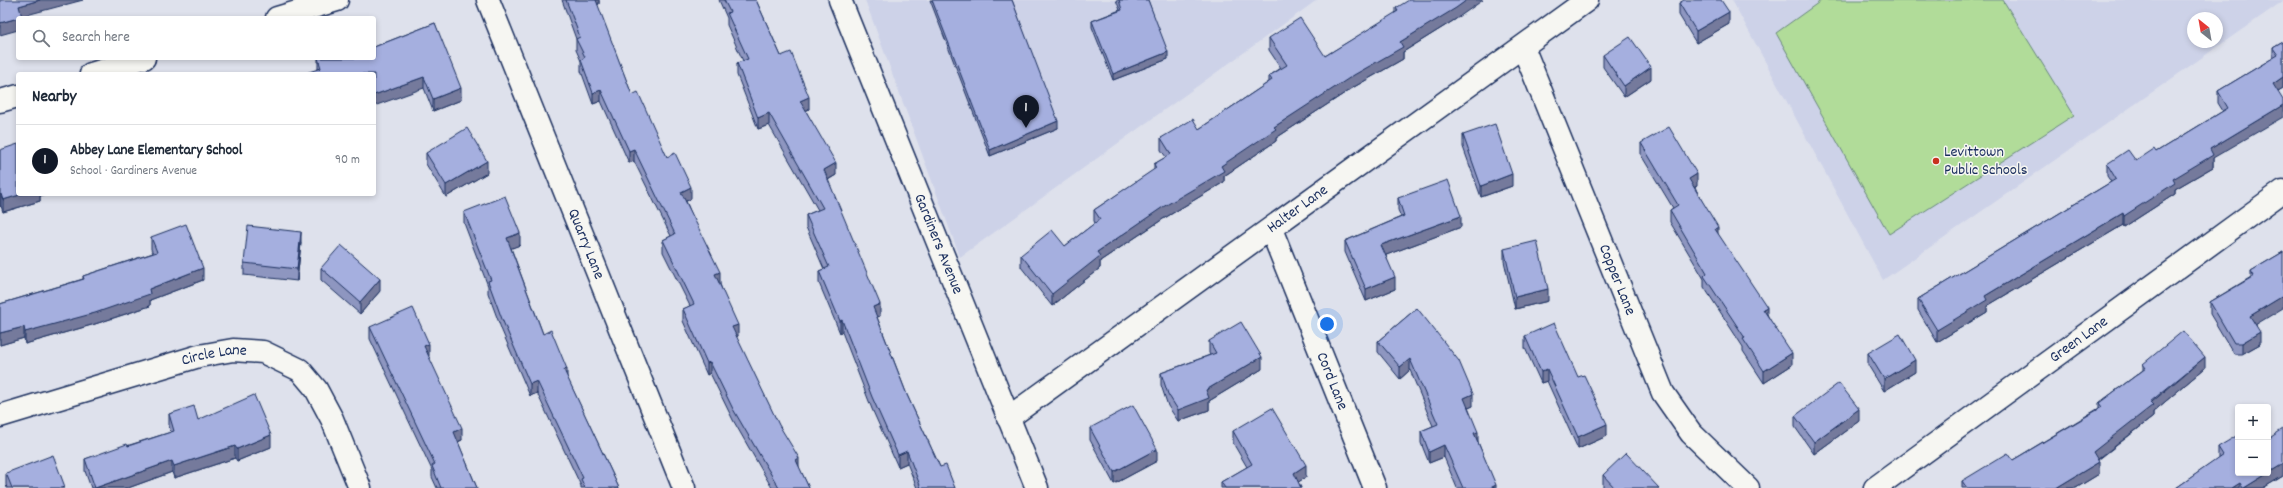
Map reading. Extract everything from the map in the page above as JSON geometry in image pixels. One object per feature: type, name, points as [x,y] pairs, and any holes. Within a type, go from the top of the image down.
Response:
[{"type":"street","points":[[284,16],[337,0]]},
{"type":"street","name":"Quarry Lane","points":[[488,0],[684,488]]},
{"type":"street","name":"Gardiners Avenue","points":[[840,0],[1037,488]]},
{"type":"street","name":"Halter Lane","points":[[1008,418],[1588,0]]},
{"type":"street","name":"Copper Lane","points":[[1523,47],[1663,393],[1691,433],[1748,488]]},
{"type":"street","points":[[98,72],[137,60]]},
{"type":"street","points":[[0,101],[16,97]]},
{"type":"street","name":"Green Lane","points":[[1875,488],[2283,191]]},
{"type":"street","name":"Cord Lane","points":[[1271,229],[1375,488]]},
{"type":"street","name":"Circle Lane","points":[[0,416],[199,356],[233,350],[263,352],[300,370],[316,389],[332,419],[360,488]]},
{"type":"shaded area","points":[[865,0],[1317,0],[960,257]]},
{"type":"shaded area","name":"Levittown Public Schools","points":[[1732,0],[2283,0],[2223,43],[2223,12],[2187,12],[2187,48],[2216,48],[1883,280]]},
{"type":"green space","points":[[1822,0],[2003,0],[2074,115],[1889,234],[1776,33]]},
{"type":"building","points":[[0,0],[40,0],[19,6],[22,16],[16,16],[16,19],[0,23]]},
{"type":"building","points":[[566,0],[596,0],[632,95],[638,92],[667,157],[675,153],[691,187],[681,192],[720,272],[715,274],[738,325],[732,327],[779,425],[799,458],[796,460],[809,488],[779,488],[733,409],[710,362],[707,363],[683,309],[694,304],[663,240],[675,234],[634,149],[629,151],[601,90],[593,93],[581,60],[585,57],[576,39],[580,37]]},
{"type":"building","points":[[724,0],[756,0],[781,56],[791,52],[809,97],[800,101],[836,163],[824,170],[880,304],[873,307],[907,395],[940,467],[946,465],[955,488],[921,488],[907,451],[898,455],[872,397],[842,320],[840,321],[819,271],[829,267],[806,215],[823,208],[769,113],[758,118],[737,63],[748,59],[727,13],[730,12]]},
{"type":"building","points":[[932,0],[1012,0],[1058,121],[990,150]]},
{"type":"building","points":[[1119,0],[1148,0],[1168,52],[1113,74],[1092,21],[1122,10]]},
{"type":"building","points":[[1409,0],[1467,0],[1400,42],[1403,47],[1354,75],[1274,127],[1276,129],[1221,166],[1224,171],[1163,207],[1097,252],[1100,256],[1052,294],[1021,255],[1052,230],[1065,246],[1100,219],[1094,210],[1156,168],[1154,164],[1171,154],[1161,138],[1193,119],[1199,129],[1272,80],[1269,76],[1287,65],[1269,38],[1300,18],[1325,56],[1398,11],[1396,8]]},
{"type":"building","points":[[1684,0],[1721,0],[1729,12],[1696,31],[1679,3]]},
{"type":"building","points":[[435,23],[461,88],[433,99],[424,77],[376,94],[376,72],[309,72],[321,68],[319,60],[376,60],[376,46]]},
{"type":"building","points":[[1630,37],[1651,67],[1624,86],[1603,55]]},
{"type":"building","points":[[2283,42],[2283,77],[2273,84],[2283,100],[2283,105],[2210,149],[2213,155],[2173,179],[2175,183],[2124,216],[2123,213],[1985,296],[1987,300],[1937,330],[1918,299],[2116,179],[2107,164],[2128,150],[2136,161],[2154,149],[2156,152],[2228,108],[2218,91],[2278,55],[2273,48]]},
{"type":"building","points":[[1495,124],[1512,174],[1481,186],[1463,135]]},
{"type":"building","points":[[1669,127],[1697,174],[1689,179],[1718,227],[1715,229],[1767,307],[1763,309],[1792,353],[1764,371],[1743,339],[1745,338],[1704,276],[1707,273],[1670,210],[1678,205],[1641,143]]},
{"type":"building","points":[[467,128],[487,161],[446,185],[426,153]]},
{"type":"building","points":[[16,145],[16,196],[3,200],[1,194],[0,195],[0,150]]},
{"type":"building","points":[[1448,180],[1461,216],[1381,245],[1395,277],[1366,289],[1345,241],[1404,216],[1398,198]]},
{"type":"building","points":[[505,196],[520,233],[507,238],[543,334],[551,330],[567,369],[564,370],[619,488],[585,488],[581,479],[583,478],[537,381],[530,384],[502,319],[488,281],[491,280],[464,212]]},
{"type":"building","points":[[186,224],[203,268],[149,289],[150,294],[95,313],[25,332],[24,327],[0,333],[0,304],[84,279],[83,276],[157,252],[151,237]]},
{"type":"building","points":[[248,226],[301,232],[297,269],[244,263]]},
{"type":"building","points":[[1537,241],[1548,289],[1515,297],[1504,249]]},
{"type":"building","points":[[341,245],[380,279],[360,302],[321,268]]},
{"type":"building","points":[[2283,252],[2283,296],[2250,316],[2260,332],[2242,343],[2234,343],[2210,302],[2254,276],[2251,271]]},
{"type":"building","points":[[413,308],[429,344],[424,346],[462,428],[454,432],[477,488],[441,488],[432,466],[435,464],[370,327]]},
{"type":"building","points":[[1417,308],[1459,361],[1473,394],[1464,398],[1478,432],[1474,433],[1496,485],[1490,488],[1463,488],[1444,445],[1429,452],[1421,431],[1438,424],[1410,359],[1400,367],[1378,341]]},
{"type":"building","points":[[1241,322],[1262,357],[1206,390],[1209,398],[1178,410],[1168,394],[1161,373],[1216,353],[1209,341]]},
{"type":"building","points":[[1554,323],[1578,377],[1584,375],[1607,424],[1578,437],[1547,369],[1541,372],[1525,336]]},
{"type":"building","points":[[2183,331],[2205,357],[2150,402],[2153,405],[2093,452],[2099,462],[2056,488],[1967,488],[1962,481],[2008,453],[2013,460],[2102,407],[2099,403],[2146,368],[2143,364]]},
{"type":"building","points":[[1900,334],[1915,360],[1884,379],[1868,353]]},
{"type":"building","points":[[1839,383],[1859,409],[1814,442],[1795,416]]},
{"type":"building","points":[[254,395],[271,435],[237,449],[235,446],[174,466],[172,461],[95,488],[85,459],[127,444],[128,446],[174,431],[169,414],[194,406],[198,420]]},
{"type":"building","points":[[1133,405],[1157,449],[1114,472],[1090,428]]},
{"type":"building","points":[[1272,408],[1306,465],[1294,473],[1301,488],[1225,488],[1221,482],[1252,464],[1233,431]]},
{"type":"building","points":[[2283,429],[2283,464],[2271,471],[2271,440],[2271,437]]},
{"type":"building","points":[[2235,437],[2235,476],[2264,476],[2244,488],[2240,483],[2232,488],[2176,488],[2223,455],[2218,447]]},
{"type":"building","points":[[1626,453],[1659,488],[1615,488],[1603,475]]},
{"type":"building","points":[[53,455],[65,487],[12,488],[6,473]]},
{"type":"place","name":"Abbey Lane Elementary School","points":[[1026,128]]},
{"type":"place","name":"Levittown Public Schools","points":[[1936,161]]}]
